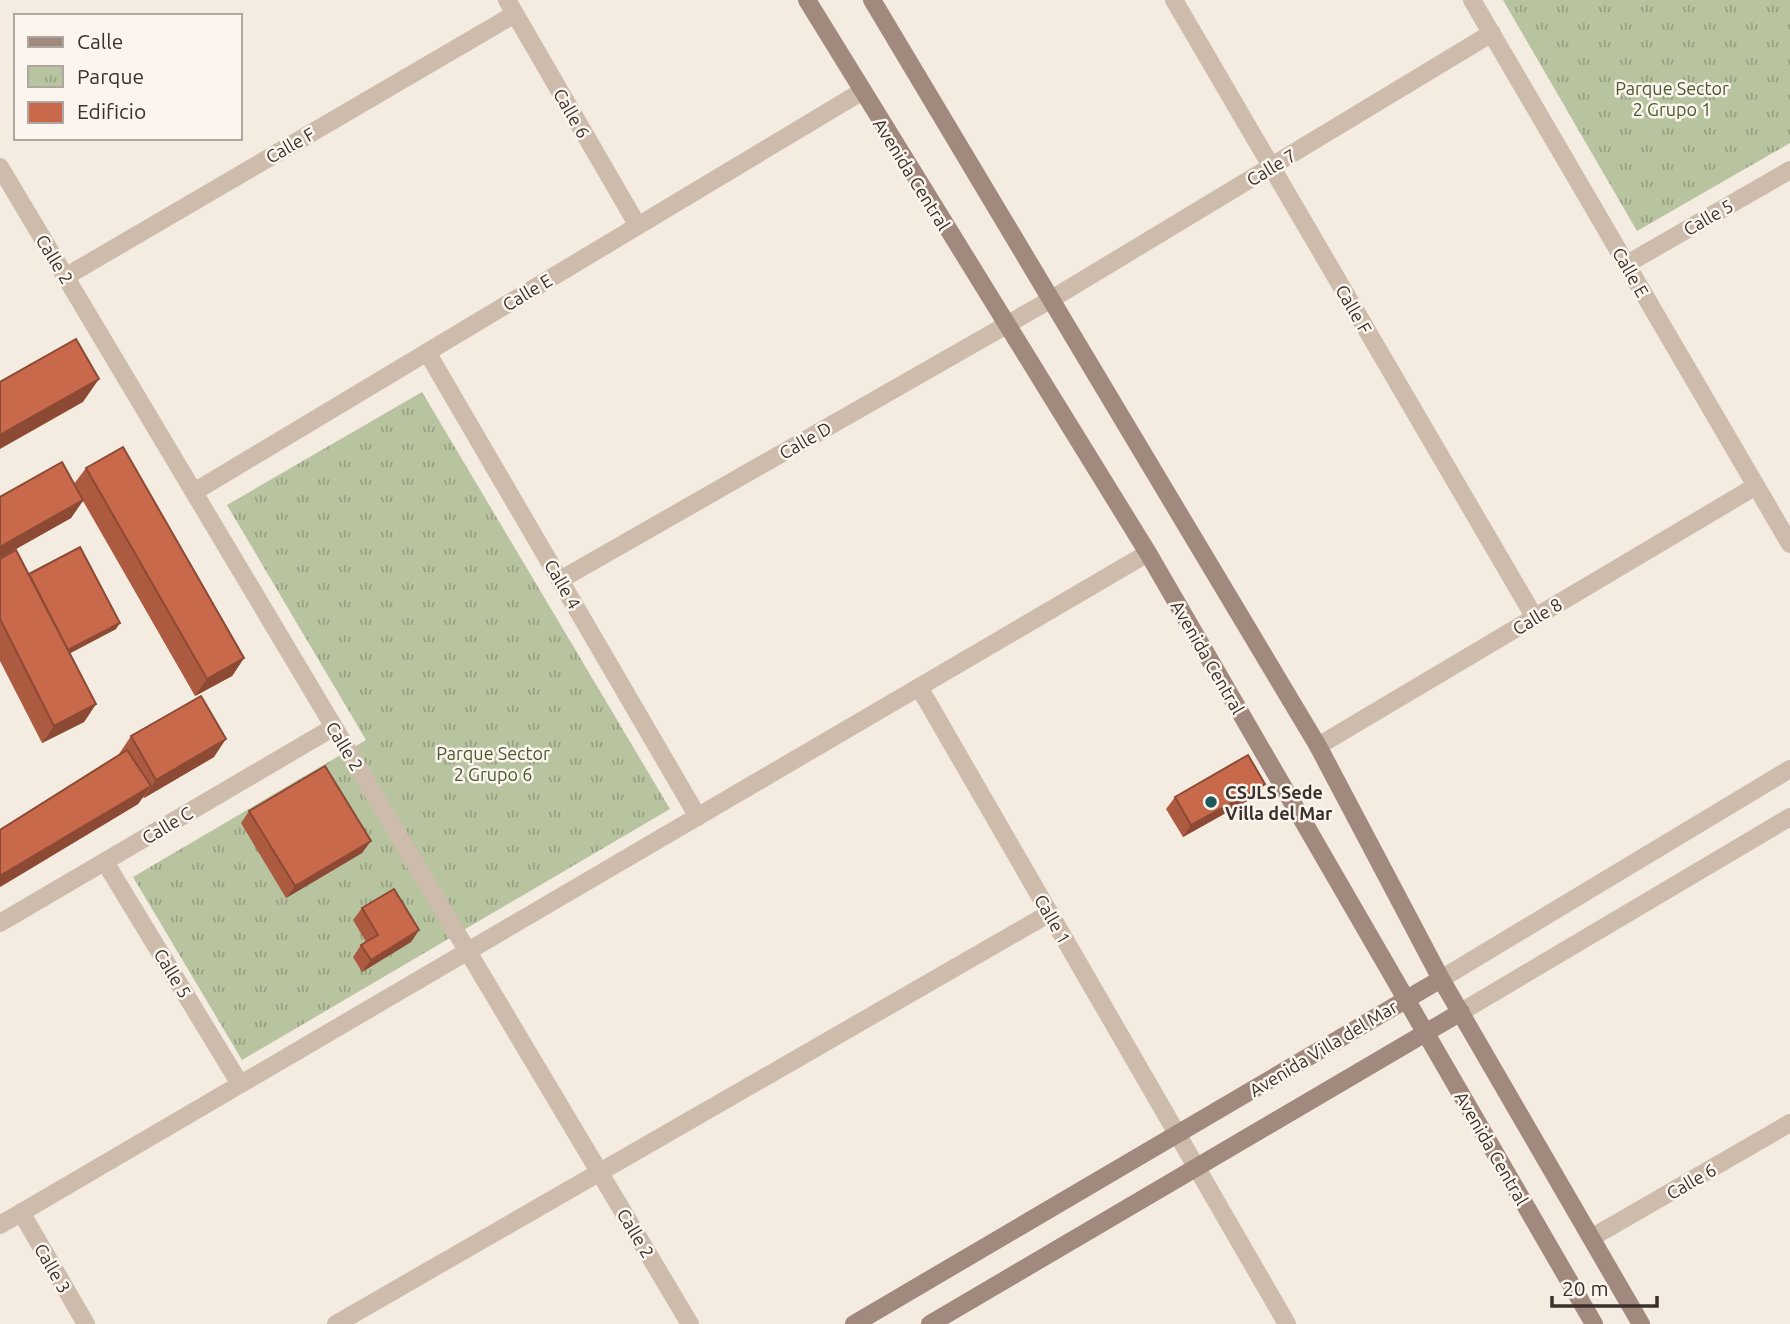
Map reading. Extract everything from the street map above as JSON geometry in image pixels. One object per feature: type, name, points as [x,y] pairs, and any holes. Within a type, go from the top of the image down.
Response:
[{"type":"street","name":"Avenida Central","points":[[807,0],[861,92],[1148,554],[1594,1324]]},
{"type":"street","points":[[872,0],[1318,746],[1441,979],[1642,1324]]},
{"type":"street","name":"Calle F","points":[[1174,0],[1535,618]]},
{"type":"street","name":"Calle E","points":[[1472,0],[1790,544]]},
{"type":"street","name":"Calle F","points":[[65,277],[511,7]]},
{"type":"street","name":"Calle 6","points":[[511,7],[638,226]]},
{"type":"street","name":"Calle 7","points":[[1050,300],[1492,33]]},
{"type":"street","name":"Calle E","points":[[194,492],[861,92]]},
{"type":"street","name":"Calle 2","points":[[0,167],[690,1324]]},
{"type":"street","name":"Calle 5","points":[[1627,264],[1790,170]]},
{"type":"street","name":"Calle D","points":[[561,580],[1050,300]]},
{"type":"street","name":"Calle 4","points":[[427,352],[698,817]]},
{"type":"street","name":"Calle 8","points":[[1318,746],[1756,486]]},
{"type":"street","points":[[0,1225],[1148,554]]},
{"type":"street","name":"Calle 1","points":[[919,687],[1197,1167]]},
{"type":"street","name":"Calle C","points":[[0,923],[334,727]]},
{"type":"street","name":"Avenida Villa del Mar","points":[[854,1324],[1441,979],[1790,769]]},
{"type":"street","points":[[930,1324],[1790,817]]},
{"type":"street","name":"Calle 5","points":[[105,862],[240,1084]]},
{"type":"street","points":[[336,1324],[1050,913]]},
{"type":"street","name":"Calle 6","points":[[1591,1238],[1790,1123]]},
{"type":"street","points":[[1197,1167],[1287,1324]]},
{"type":"street","name":"Calle 3","points":[[21,1212],[86,1324]]},
{"type":"green space","name":"Parque Sector 2 Grupo 1","points":[[1503,0],[1790,0],[1790,143],[1637,231]]},
{"type":"green space","name":"Parque Sector 2 Grupo 6","points":[[422,392],[670,809],[242,1060],[133,877],[366,740],[227,505]]},
{"type":"building","points":[[76,339],[99,379],[0,435],[0,382]]},
{"type":"building","points":[[123,447],[244,658],[207,679],[86,468]]},
{"type":"building","points":[[62,462],[83,500],[0,547],[0,497]]},
{"type":"building","points":[[80,547],[120,623],[68,650],[29,574]]},
{"type":"building","points":[[16,550],[96,704],[54,726],[0,619],[0,559]]},
{"type":"building","points":[[201,696],[226,739],[156,780],[131,736]]},
{"type":"building","points":[[127,750],[151,786],[0,876],[0,830]]},
{"type":"building","name":"CSJLS Sede Villa del Mar","points":[[1248,755],[1265,784],[1191,825],[1175,797]]},
{"type":"building","points":[[325,766],[371,841],[295,886],[249,811]]},
{"type":"building","points":[[394,889],[419,930],[371,960],[361,945],[378,935],[362,908]]},
{"type":"place","name":"CSJLS Sede Villa del Mar","points":[[1211,802]]}]
